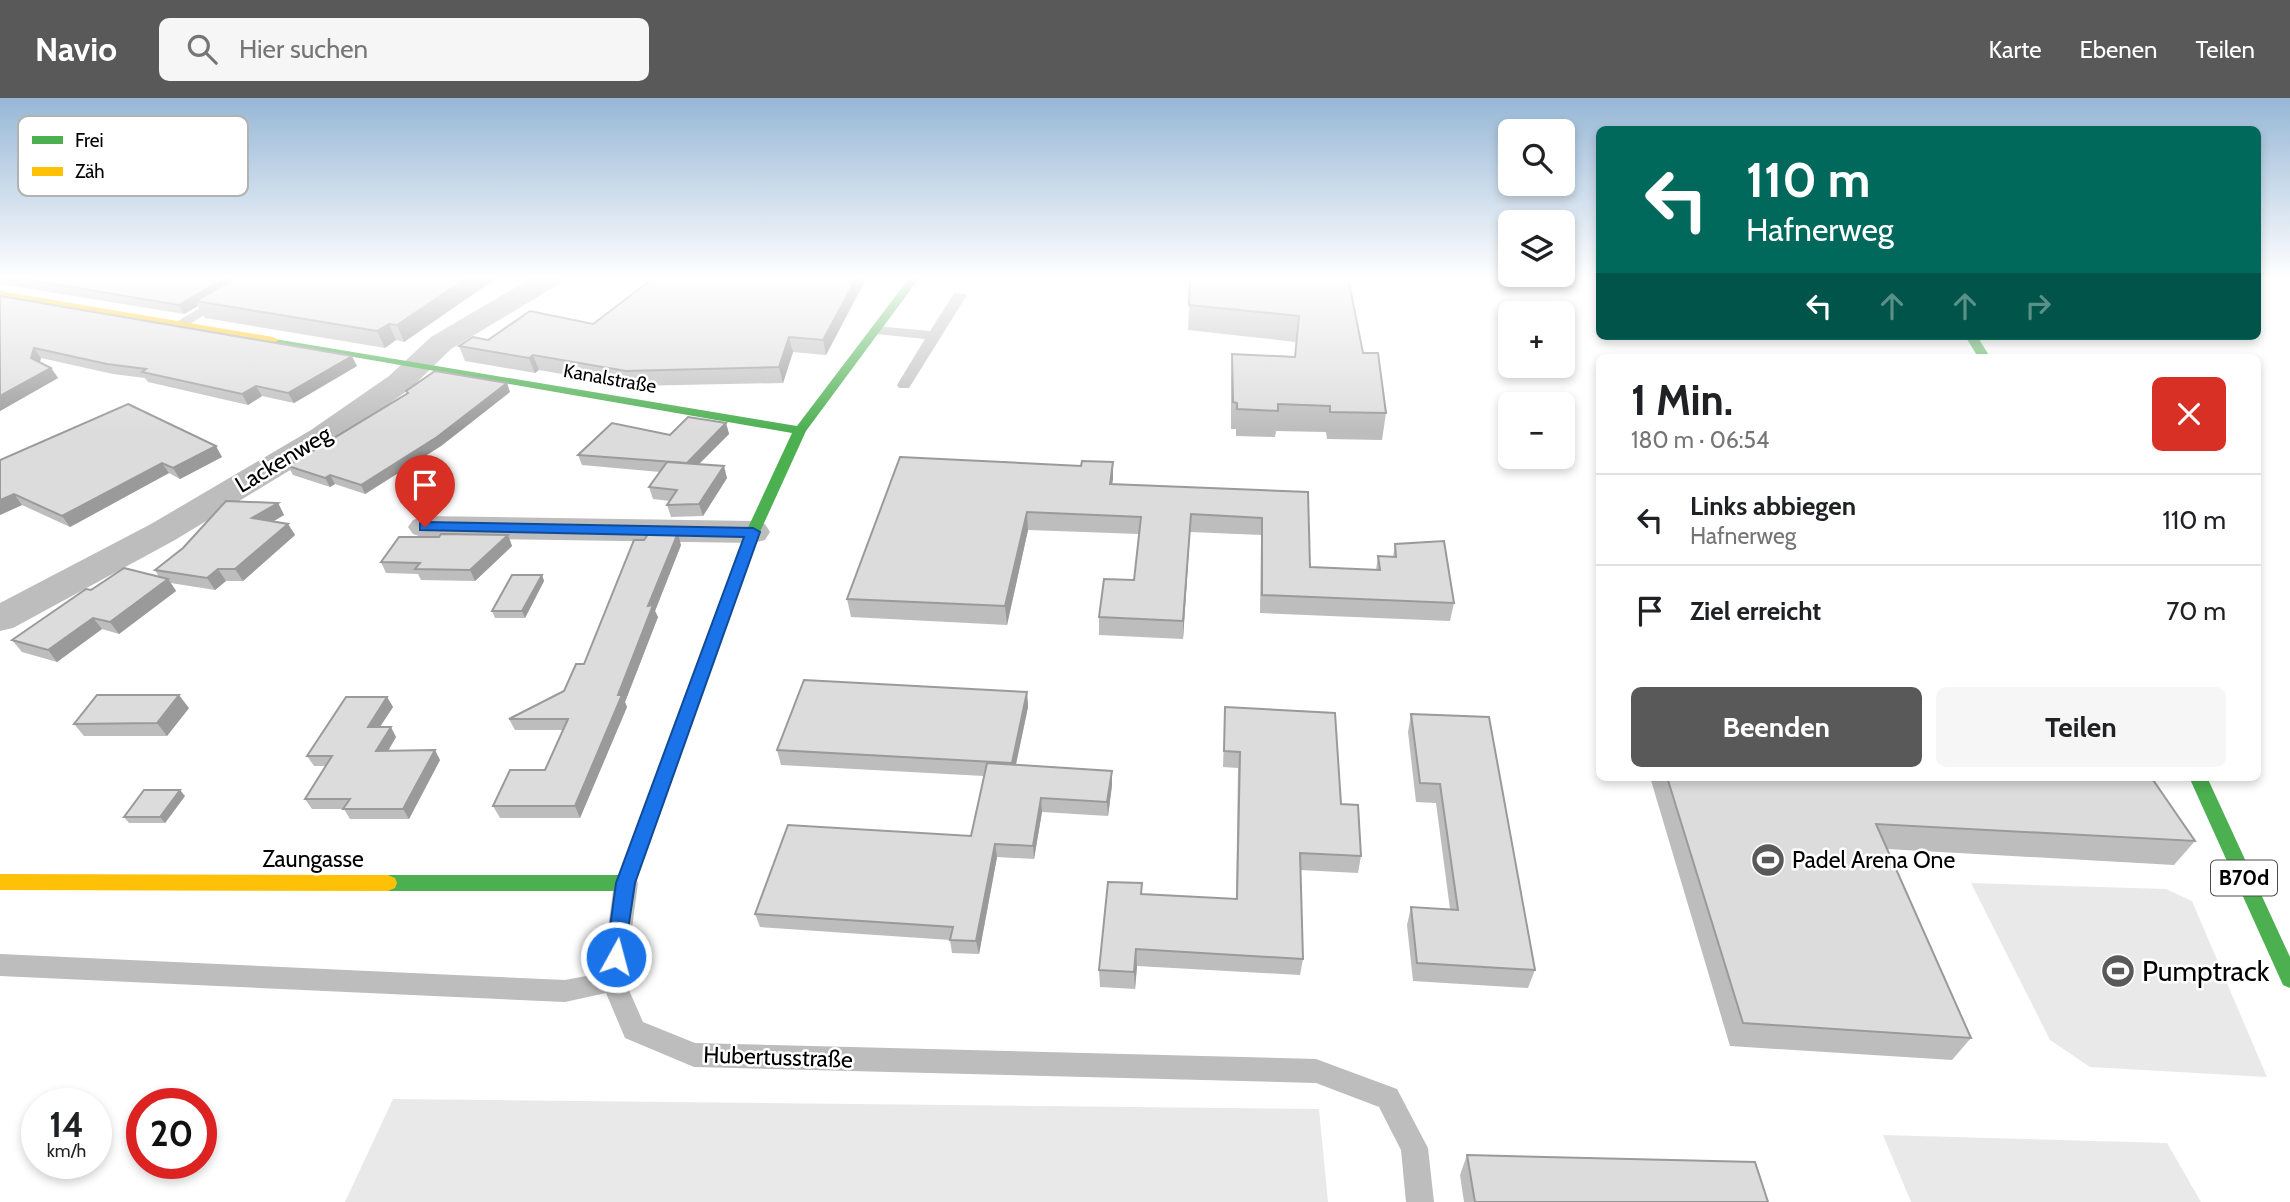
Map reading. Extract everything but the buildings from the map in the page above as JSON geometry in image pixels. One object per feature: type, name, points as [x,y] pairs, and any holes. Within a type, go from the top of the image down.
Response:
[{"type":"street","name":"Kanalstraße","points":[[199,329],[800,430]]},
{"type":"street","name":"Lackenweg","points":[[0,619],[163,532],[322,437],[400,382],[441,343],[465,329]]},
{"type":"street","points":[[626,883],[753,532],[800,430],[876,330]]},
{"type":"street","points":[[425,527],[753,532]]},
{"type":"street","name":"B70d","points":[[2200,781],[2290,979]]},
{"type":"street","name":"Zaungasse","points":[[0,881],[626,883]]},
{"type":"lane","points":[[904,385],[939,329]]},
{"type":"lane","points":[[876,330],[934,337]]},
{"type":"lane","points":[[0,965],[565,991],[613,981],[626,883]]},
{"type":"lane","name":"Hubertusstraße","points":[[613,981],[634,1030],[694,1055],[1316,1071],[1388,1098],[1414,1148],[1420,1202]]},
{"type":"shaded area","name":"Pumptrack","points":[[1971,883],[2166,889],[2192,901],[2267,1077],[2090,1067],[2050,1040]]},
{"type":"shaded area","points":[[393,1099],[1319,1109],[1328,1202],[345,1202]]},
{"type":"shaded area","points":[[1883,1135],[2167,1143],[2201,1202],[1911,1202]]},
{"type":"traffic: fast","points":[[388,883],[626,883],[753,532],[800,430],[876,329]]},
{"type":"traffic: fast","points":[[273,340],[800,430]]},
{"type":"traffic: fast","points":[[1973,340],[1982,354]]},
{"type":"traffic: fast","points":[[2200,781],[2290,979]]},
{"type":"traffic: slow","points":[[205,329],[273,340]]},
{"type":"traffic: slow","points":[[0,882],[388,883]]},
{"type":"place","name":"Padel Arena One","points":[[1768,860]]},
{"type":"place","name":"Pumptrack","points":[[2118,971]]},
{"type":"route","points":[[425,527],[753,532],[626,883],[616,957]]}]
